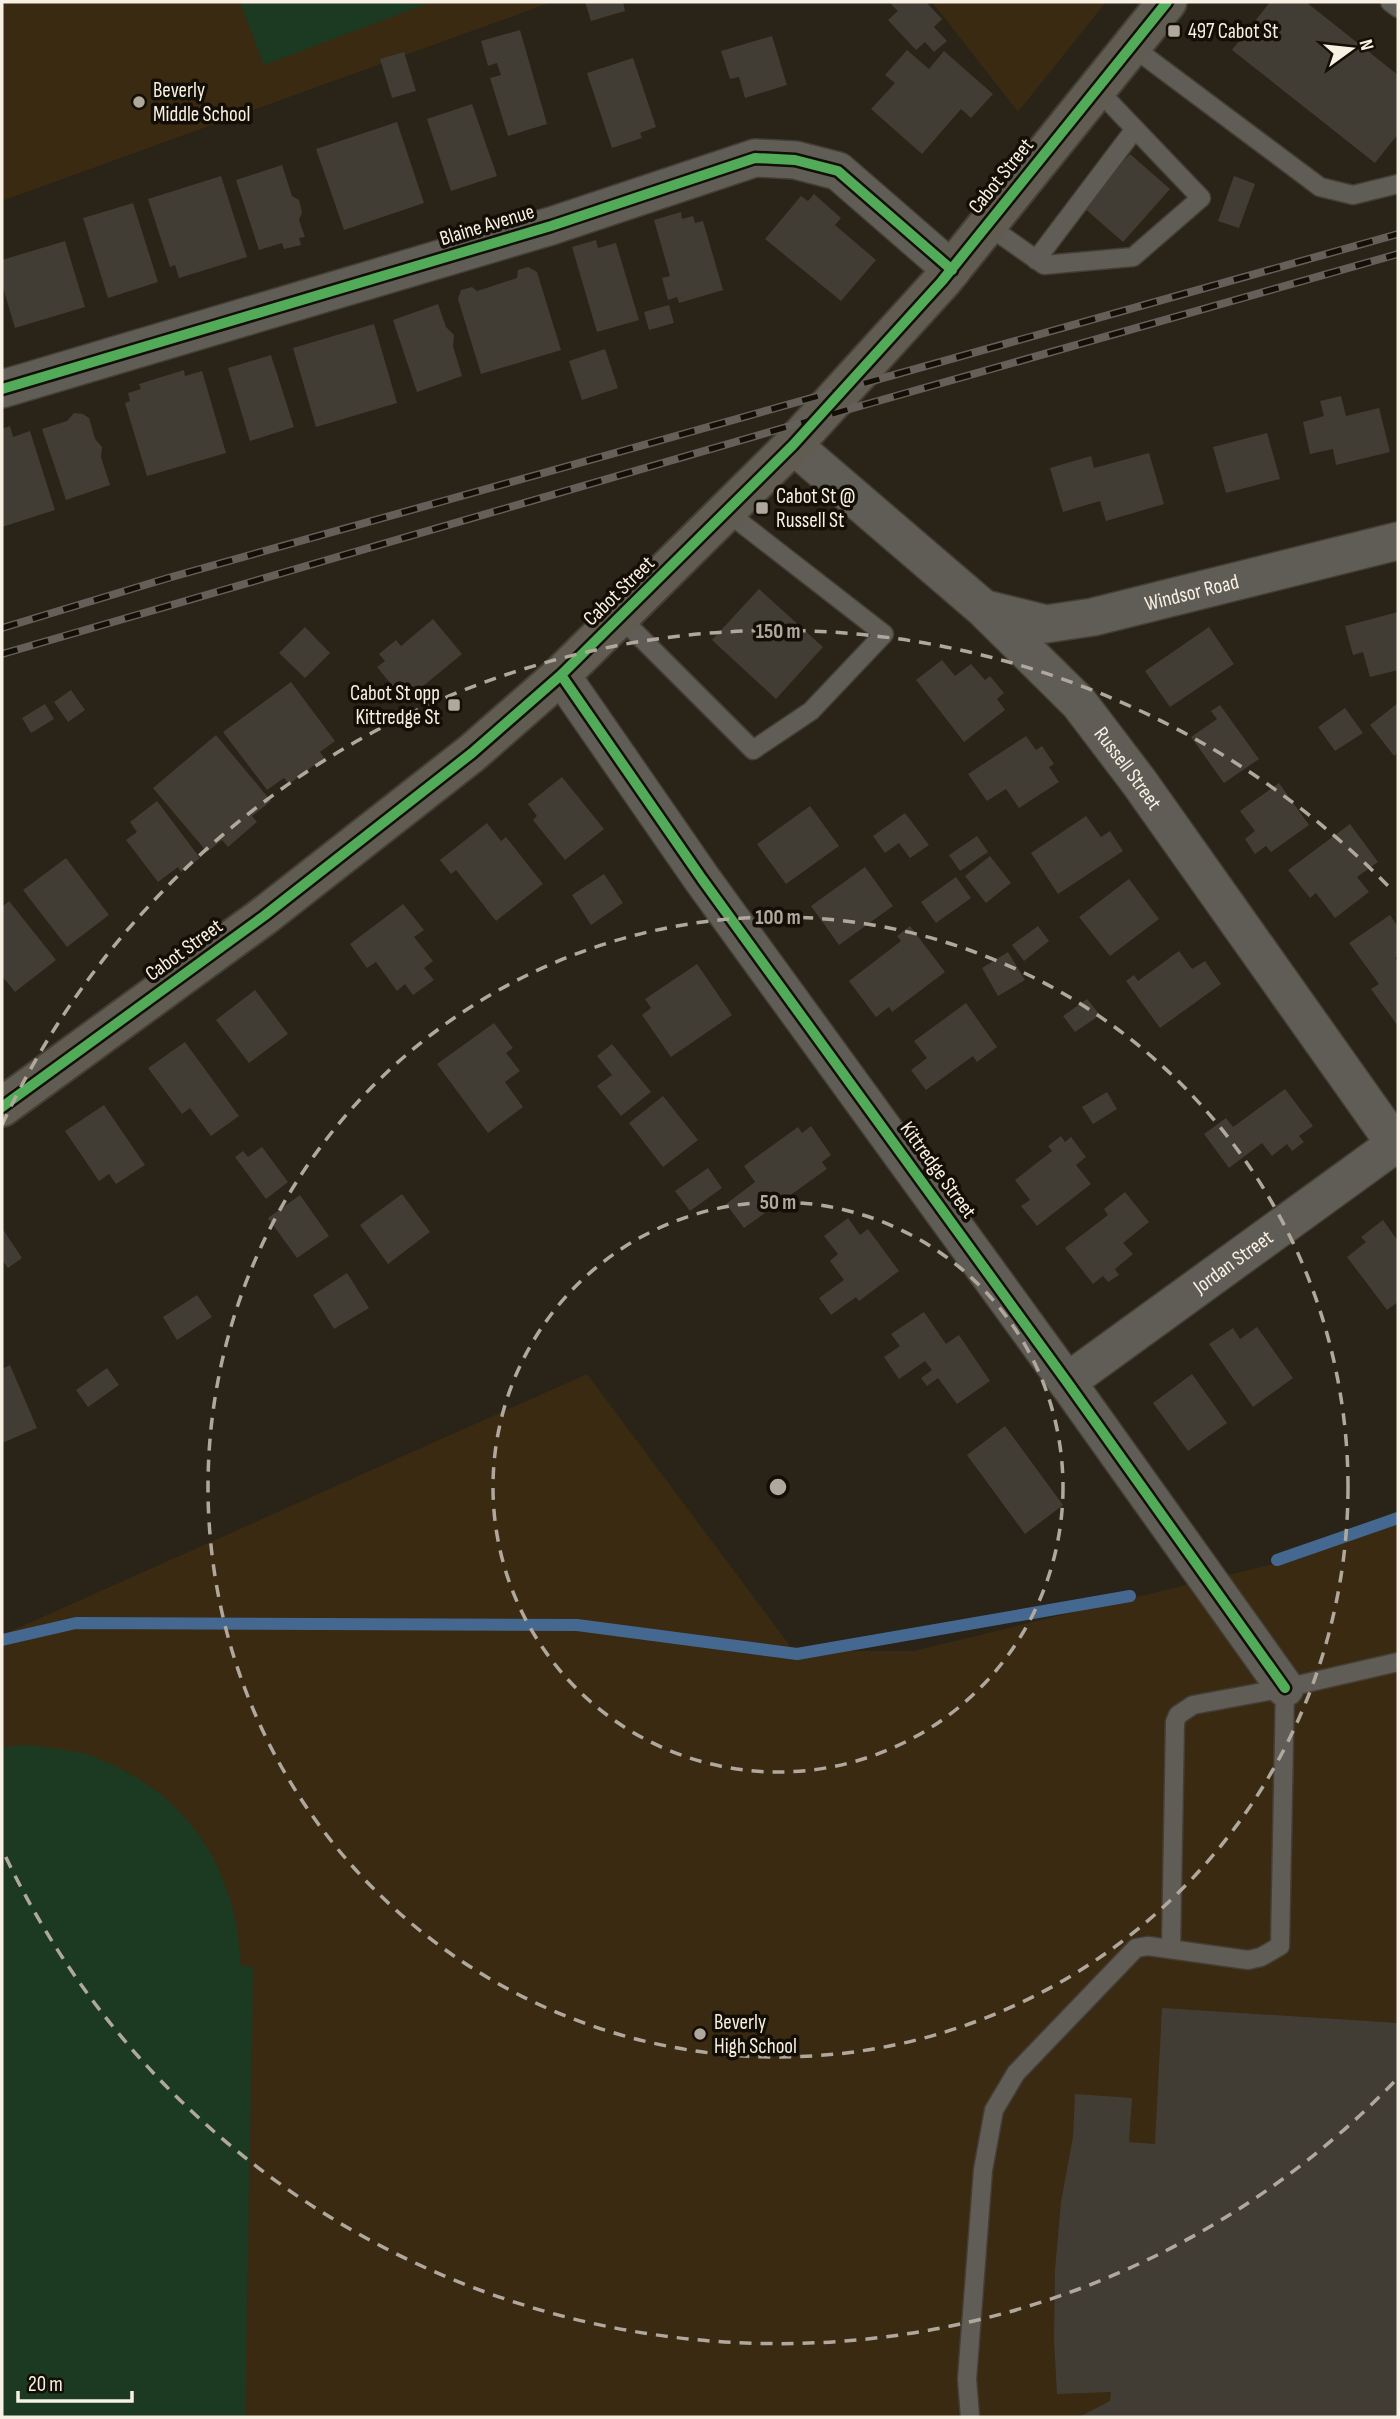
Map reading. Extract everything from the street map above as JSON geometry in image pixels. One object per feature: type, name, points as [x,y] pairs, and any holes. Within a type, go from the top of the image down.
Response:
[{"type":"highway","name":"Cabot Street","points":[[2,1107],[264,916],[472,753],[561,675],[793,445],[952,270],[1167,2]]},
{"type":"street","name":"Blaine Avenue","points":[[2,389],[551,226],[755,158],[795,160],[838,171],[952,270]]},
{"type":"street","name":"Russell Street","points":[[793,445],[984,609],[1079,704],[1139,782],[1397,1145]]},
{"type":"street","name":"Windsor Road","points":[[984,609],[1046,624],[1093,617],[1398,541]]},
{"type":"street","name":"Kittredge Street","points":[[561,675],[702,879],[1285,1688]]},
{"type":"street","name":"Jordan Street","points":[[1067,1382],[1397,1145]]},
{"type":"lane","points":[[1390,2],[1398,8]]},
{"type":"lane","points":[[1130,45],[1320,187],[1353,195],[1398,184]]},
{"type":"lane","points":[[987,225],[1044,265],[1133,257],[1201,198],[1096,89]]},
{"type":"lane","points":[[1037,260],[1135,129]]},
{"type":"lane","points":[[620,617],[753,750],[811,711],[884,634],[727,512]]},
{"type":"lane","points":[[1171,1949],[1175,1722],[1178,1715],[1193,1705],[1285,1688],[1398,1662]]},
{"type":"lane","points":[[970,2417],[967,2379],[982,2183],[994,2110],[1016,2073],[1136,1948],[1148,1946],[1248,1960],[1261,1957],[1280,1946],[1285,1688]]},
{"type":"shaded area","name":"Beverly Middle School","points":[[2,2],[552,2],[2,201]]},
{"type":"shaded area","points":[[932,2],[1106,2],[1018,112]]},
{"type":"shaded area","name":"Beverly High School","points":[[587,1374],[794,1651],[913,1651],[1298,1558],[1398,1524],[1398,2417],[2,2417],[2,1635]]},
{"type":"green space","points":[[240,2],[431,2],[264,65]]},
{"type":"green space","points":[[29,1745],[72,1751],[97,1758],[158,1792],[182,1814],[218,1867],[237,1931],[241,1966],[253,1967],[245,2417],[2,2417],[2,1747]]},
{"type":"building","points":[[585,2],[623,2],[625,11],[591,21]]},
{"type":"building","points":[[926,2],[942,19],[934,27],[947,41],[934,52],[925,42],[916,50],[888,20],[898,11],[891,4]]},
{"type":"building","points":[[1270,2],[1306,2],[1398,75],[1398,134],[1375,163],[1232,50]]},
{"type":"building","points":[[520,30],[547,124],[508,136],[490,78],[501,75],[497,63],[488,66],[481,41]]},
{"type":"building","points":[[772,36],[787,85],[745,98],[739,77],[730,79],[721,51]]},
{"type":"building","points":[[907,50],[929,69],[944,51],[993,94],[971,118],[961,109],[922,154],[871,109],[895,83],[885,75]]},
{"type":"building","points":[[404,52],[416,91],[392,98],[380,59]]},
{"type":"building","points":[[633,58],[656,127],[640,133],[642,138],[612,148],[587,73]]},
{"type":"building","points":[[472,104],[497,176],[451,191],[427,119]]},
{"type":"building","points":[[397,122],[424,203],[344,230],[316,149]]},
{"type":"building","points":[[1130,154],[1170,189],[1123,242],[1083,207]]},
{"type":"building","points":[[282,165],[292,196],[299,200],[302,213],[299,220],[305,237],[299,238],[301,245],[284,249],[282,243],[259,250],[236,180]]},
{"type":"building","points":[[221,176],[247,257],[179,278],[175,265],[170,267],[148,199]]},
{"type":"building","points":[[1234,176],[1255,184],[1239,228],[1218,221]]},
{"type":"building","points":[[814,194],[841,218],[835,225],[876,260],[841,301],[765,239],[801,196],[808,201]]},
{"type":"building","points":[[133,203],[158,282],[108,298],[83,218]]},
{"type":"building","points":[[681,212],[682,219],[693,216],[695,223],[703,221],[723,290],[679,303],[677,297],[668,300],[662,278],[670,276],[654,220]]},
{"type":"building","points":[[596,240],[598,248],[616,243],[639,320],[597,332],[572,247]]},
{"type":"building","points":[[65,241],[85,307],[15,328],[2,284],[2,260]]},
{"type":"building","points":[[528,267],[537,272],[561,350],[481,374],[458,299],[461,290],[472,287],[477,291],[517,278],[518,270]]},
{"type":"building","points":[[438,304],[446,327],[454,335],[453,346],[462,376],[417,392],[393,320]]},
{"type":"building","points":[[669,305],[674,323],[649,330],[644,312]]},
{"type":"building","points":[[374,324],[397,403],[316,427],[293,348]]},
{"type":"building","points":[[605,349],[618,388],[582,400],[569,361]]},
{"type":"building","points":[[271,355],[294,427],[250,441],[228,368]]},
{"type":"building","points":[[184,370],[185,376],[202,371],[226,453],[147,476],[125,403],[130,401],[128,393],[141,389],[139,384]]},
{"type":"building","points":[[1341,396],[1346,416],[1379,408],[1390,452],[1336,465],[1333,449],[1310,454],[1303,422],[1324,416],[1320,401]]},
{"type":"building","points":[[74,413],[89,418],[95,439],[102,447],[101,457],[110,485],[66,500],[42,429],[67,421]]},
{"type":"building","points":[[10,426],[13,437],[30,431],[55,510],[2,527],[2,429]]},
{"type":"building","points":[[1267,433],[1280,479],[1226,493],[1213,447]]},
{"type":"building","points":[[1149,453],[1164,504],[1106,521],[1100,501],[1063,512],[1050,468],[1091,456],[1094,468]]},
{"type":"building","points":[[759,589],[823,647],[776,699],[712,640]]},
{"type":"building","points":[[1398,612],[1398,670],[1370,677],[1363,652],[1353,655],[1345,626]]},
{"type":"building","points":[[433,619],[462,654],[405,701],[377,667],[385,661],[379,654],[396,640],[401,646]]},
{"type":"building","points":[[305,627],[330,653],[305,678],[279,653]]},
{"type":"building","points":[[1209,627],[1234,664],[1170,707],[1145,671]]},
{"type":"building","points":[[942,660],[955,676],[971,664],[985,680],[990,676],[1004,693],[997,699],[1005,710],[964,742],[916,680]]},
{"type":"building","points":[[291,682],[335,741],[320,752],[324,758],[289,784],[284,778],[267,790],[223,732]]},
{"type":"building","points":[[71,690],[85,710],[68,722],[54,702]]},
{"type":"building","points":[[1398,703],[1398,752],[1394,756],[1370,725]]},
{"type":"building","points":[[45,704],[54,719],[31,733],[22,718]]},
{"type":"building","points":[[1220,705],[1259,759],[1224,783],[1191,737],[1217,719],[1211,711]]},
{"type":"building","points":[[1345,708],[1363,733],[1335,751],[1318,727]]},
{"type":"building","points":[[216,735],[271,801],[252,816],[257,822],[228,847],[222,840],[207,852],[153,788]]},
{"type":"building","points":[[1026,736],[1036,750],[1042,746],[1054,764],[1049,767],[1059,782],[1019,808],[1006,789],[987,801],[968,774]]},
{"type":"building","points":[[562,777],[604,829],[565,860],[533,820],[537,816],[528,804]]},
{"type":"building","points":[[1279,783],[1309,825],[1271,852],[1266,846],[1255,854],[1245,839],[1255,831],[1240,811]]},
{"type":"building","points":[[157,801],[200,858],[181,872],[178,867],[158,882],[126,840],[137,832],[130,822]]},
{"type":"building","points":[[810,806],[839,846],[786,884],[757,844]]},
{"type":"building","points":[[905,813],[929,845],[910,858],[899,843],[885,853],[873,836]]},
{"type":"building","points":[[1086,816],[1101,837],[1110,831],[1123,851],[1058,894],[1031,853]]},
{"type":"building","points":[[487,823],[501,841],[506,837],[543,884],[496,921],[456,870],[451,874],[440,860]]},
{"type":"building","points":[[1350,824],[1378,862],[1357,877],[1369,892],[1335,918],[1316,893],[1310,898],[1288,870]]},
{"type":"building","points":[[977,836],[988,852],[960,871],[949,855]]},
{"type":"building","points":[[990,856],[1011,883],[986,903],[965,876]]},
{"type":"building","points":[[66,858],[109,915],[67,947],[23,890]]},
{"type":"building","points":[[865,867],[893,906],[839,945],[811,906]]},
{"type":"building","points":[[604,874],[623,903],[591,925],[572,895]]},
{"type":"building","points":[[956,877],[971,898],[936,923],[921,902]]},
{"type":"building","points":[[1129,879],[1159,919],[1110,956],[1079,917]]},
{"type":"building","points":[[9,901],[56,960],[15,992],[2,976],[2,907]]},
{"type":"building","points":[[403,904],[424,930],[414,937],[433,961],[424,968],[434,980],[413,995],[405,984],[397,991],[376,962],[367,968],[350,944]]},
{"type":"building","points":[[1390,915],[1398,927],[1398,956],[1395,958],[1398,962],[1398,1026],[1371,989],[1379,984],[1349,943]]},
{"type":"building","points":[[910,926],[945,972],[892,1012],[889,1007],[876,1017],[849,981],[901,941],[897,936]]},
{"type":"building","points":[[1038,926],[1049,941],[1024,961],[1012,945]]},
{"type":"building","points":[[1179,951],[1192,969],[1205,961],[1221,984],[1160,1028],[1126,981],[1134,975],[1138,981]]},
{"type":"building","points":[[1008,952],[1025,980],[998,996],[982,968]]},
{"type":"building","points":[[697,964],[732,1015],[671,1057],[642,1015],[651,1008],[645,999]]},
{"type":"building","points":[[255,990],[288,1034],[249,1063],[216,1020]]},
{"type":"building","points":[[1087,999],[1100,1015],[1075,1032],[1063,1016]]},
{"type":"building","points":[[966,1003],[997,1047],[977,1062],[973,1056],[926,1090],[911,1070],[927,1058],[914,1041]]},
{"type":"building","points":[[494,1023],[513,1048],[506,1053],[520,1071],[505,1082],[523,1107],[488,1133],[437,1064]]},
{"type":"building","points":[[185,1042],[239,1116],[211,1136],[190,1108],[182,1114],[148,1068]]},
{"type":"building","points":[[612,1044],[651,1092],[621,1116],[597,1086],[612,1075],[597,1056]]},
{"type":"building","points":[[1285,1089],[1313,1126],[1299,1136],[1304,1142],[1292,1151],[1287,1144],[1272,1156],[1262,1143],[1229,1168],[1204,1134],[1226,1118],[1233,1127]]},
{"type":"building","points":[[1107,1092],[1117,1109],[1093,1124],[1082,1107]]},
{"type":"building","points":[[663,1096],[698,1140],[663,1167],[629,1123]]},
{"type":"building","points":[[104,1105],[145,1165],[116,1184],[109,1174],[99,1181],[65,1131]]},
{"type":"building","points":[[811,1126],[831,1155],[822,1162],[827,1169],[744,1228],[726,1204],[755,1182],[744,1166],[798,1127],[802,1133]]},
{"type":"building","points":[[1061,1136],[1065,1142],[1071,1137],[1086,1157],[1076,1165],[1091,1184],[1037,1226],[1021,1206],[1030,1200],[1015,1180],[1052,1151],[1048,1146]]},
{"type":"building","points":[[262,1147],[288,1182],[266,1199],[235,1157],[243,1151],[248,1157]]},
{"type":"building","points":[[708,1168],[722,1188],[690,1211],[675,1191]]},
{"type":"building","points":[[1125,1192],[1149,1222],[1123,1243],[1133,1254],[1115,1269],[1119,1275],[1108,1282],[1103,1276],[1093,1284],[1065,1248],[1108,1215],[1104,1209]]},
{"type":"building","points":[[402,1194],[430,1232],[388,1264],[360,1225]]},
{"type":"building","points":[[300,1195],[329,1236],[297,1258],[268,1218]]},
{"type":"building","points":[[848,1218],[860,1235],[868,1229],[899,1271],[859,1301],[856,1297],[831,1315],[819,1298],[844,1280],[830,1261],[838,1254],[824,1236]]},
{"type":"building","points":[[1383,1220],[1398,1241],[1398,1302],[1387,1310],[1347,1257],[1366,1242],[1361,1237]]},
{"type":"building","points":[[2,1228],[22,1258],[8,1268],[2,1260]]},
{"type":"building","points":[[347,1273],[369,1308],[334,1329],[313,1295]]},
{"type":"building","points":[[197,1295],[212,1317],[177,1340],[163,1317]]},
{"type":"building","points":[[924,1312],[946,1344],[959,1335],[990,1381],[957,1404],[938,1378],[927,1386],[921,1378],[932,1370],[925,1361],[899,1379],[884,1357],[900,1346],[891,1334]]},
{"type":"building","points":[[1257,1327],[1293,1378],[1253,1407],[1209,1344],[1233,1328],[1240,1339]]},
{"type":"building","points":[[10,1365],[37,1428],[2,1443],[2,1369]]},
{"type":"building","points":[[107,1368],[119,1385],[88,1407],[76,1390]]},
{"type":"building","points":[[1192,1374],[1227,1423],[1188,1451],[1153,1403]]},
{"type":"building","points":[[1005,1426],[1063,1505],[1025,1534],[967,1455]]},
{"type":"building","points":[[1162,2008],[1398,2023],[1398,2417],[1079,2417],[1110,2401],[1111,2392],[1057,2394],[1054,2339],[1055,2270],[1061,2202],[1073,2137],[1075,2094],[1132,2098],[1129,2142],[1155,2144]]},
{"type":"waterway","points":[[1277,1560],[1398,1518]]},
{"type":"waterway","points":[[2,1640],[76,1623],[577,1625],[797,1654],[1130,1596]]},
{"type":"railway","points":[[2,628],[168,578],[1398,234]]},
{"type":"railway","points":[[2,654],[818,418],[1398,254]]},
{"type":"cycle path","points":[[2,1107],[264,916],[472,753],[561,675],[793,445],[942,281],[1167,2]]},
{"type":"cycle path","points":[[2,389],[551,226],[755,158],[795,160],[838,171],[952,270]]},
{"type":"cycle path","points":[[561,675],[702,879],[1285,1688]]},
{"type":"place","name":"497 Cabot St","points":[[1174,31]]},
{"type":"place","name":"Beverly Middle School","points":[[139,102]]},
{"type":"place","name":"Cabot St @ Russell St","points":[[762,508]]},
{"type":"place","name":"Cabot St opp Kittredge St","points":[[454,705]]},
{"type":"place","name":"Beverly High School","points":[[700,2034]]}]
